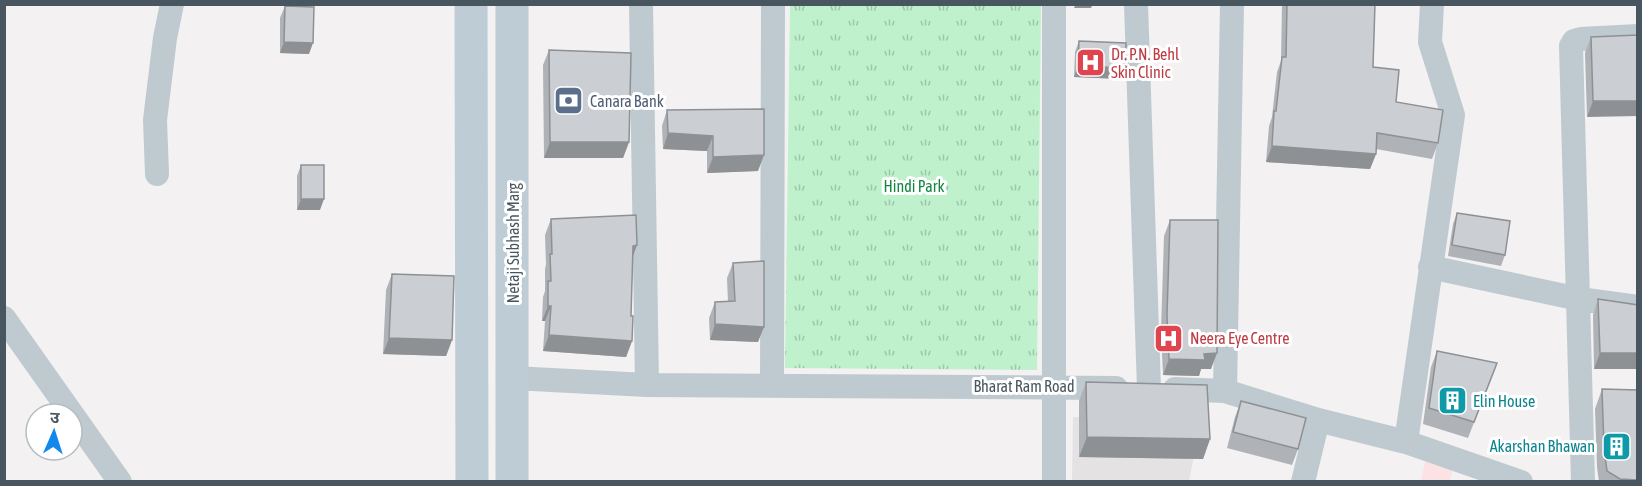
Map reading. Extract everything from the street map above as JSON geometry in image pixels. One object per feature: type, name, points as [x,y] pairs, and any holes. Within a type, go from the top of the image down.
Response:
[{"type":"main road","points":[[471,4],[472,482]]},
{"type":"main road","name":"Netaji Subhash Marg","points":[[512,4],[512,482]]},
{"type":"street","points":[[158,174],[155,120],[165,38],[172,4]]},
{"type":"street","points":[[640,4],[647,385]]},
{"type":"street","points":[[772,386],[773,4]]},
{"type":"street","points":[[1054,4],[1054,482]]},
{"type":"street","points":[[1136,4],[1149,389]]},
{"type":"street","points":[[1225,391],[1232,4]]},
{"type":"street","points":[[1406,442],[1453,115],[1430,42],[1432,4]]},
{"type":"street","points":[[1583,482],[1571,46],[1574,41],[1581,39],[1638,36]]},
{"type":"street","points":[[1430,267],[1579,299],[1638,307]]},
{"type":"street","points":[[4,318],[120,482]]},
{"type":"street","name":"Bharat Ram Road","points":[[513,378],[647,385],[1053,386],[1225,391],[1318,420],[1406,442],[1521,482]]},
{"type":"street","points":[[1303,482],[1318,420]]},
{"type":"shaded area","points":[[1073,417],[1201,421],[1189,481],[1072,482]]},
{"type":"shaded area","points":[[1425,462],[1453,467],[1450,481],[1421,482]]},
{"type":"green space","name":"Hindi Park","points":[[790,5],[1041,5],[1037,370],[785,368]]},
{"type":"building","points":[[1287,4],[1375,4],[1373,67],[1399,70],[1396,102],[1443,110],[1438,143],[1377,133],[1376,154],[1272,146],[1274,111],[1276,111],[1282,57],[1286,57]]},
{"type":"building","points":[[285,6],[314,7],[313,43],[284,42]]},
{"type":"building","points":[[1638,35],[1638,101],[1593,101],[1591,37]]},
{"type":"building","points":[[1079,41],[1126,43],[1125,68],[1078,66]]},
{"type":"building","points":[[549,50],[631,53],[629,142],[550,142]]},
{"type":"building","points":[[764,109],[764,155],[713,157],[713,136],[668,133],[667,110]]},
{"type":"building","points":[[301,165],[324,165],[324,199],[301,199]]},
{"type":"building","points":[[1457,213],[1510,221],[1505,255],[1452,245]]},
{"type":"building","points":[[636,215],[637,245],[633,246],[632,341],[549,335],[551,306],[548,306],[548,281],[551,281],[551,219]]},
{"type":"building","points":[[1170,220],[1218,220],[1217,353],[1204,354],[1205,360],[1169,359],[1167,315]]},
{"type":"building","points":[[764,261],[764,327],[715,324],[715,302],[735,301],[733,263]]},
{"type":"building","points":[[392,274],[454,276],[452,340],[389,338]]},
{"type":"building","points":[[1598,299],[1638,305],[1638,353],[1600,353]]},
{"type":"building","name":"Elin House","points":[[1437,351],[1497,363],[1474,422],[1429,408]]},
{"type":"building","points":[[1086,382],[1207,385],[1210,439],[1087,437]]},
{"type":"building","name":"Akarshan Bhawan","points":[[1602,389],[1638,390],[1638,480],[1620,479],[1607,471]]},
{"type":"building","points":[[1241,401],[1306,418],[1298,449],[1233,432]]},
{"type":"place","name":"Dr. P.N. Behl Skin Clinic","points":[[1090,63]]},
{"type":"place","name":"Canara Bank","points":[[569,101]]},
{"type":"place","name":"Neera Eye Centre","points":[[1169,338]]},
{"type":"place","name":"Elin House","points":[[1452,401]]},
{"type":"place","name":"Akarshan Bhawan","points":[[1616,446]]}]
